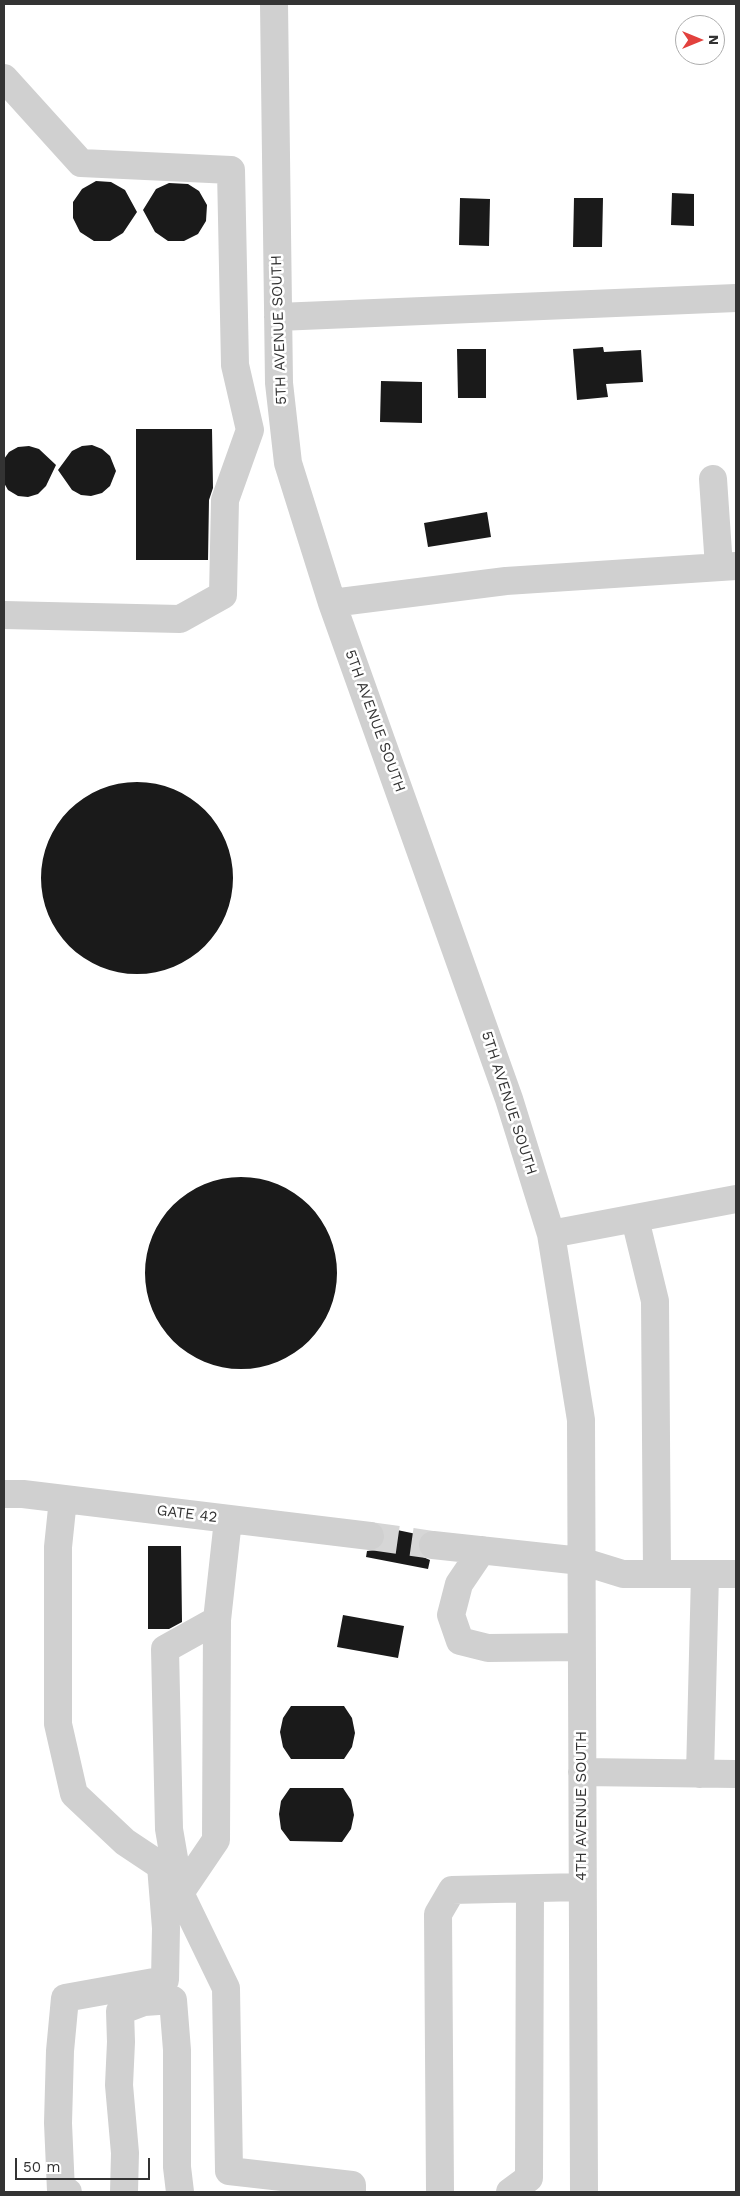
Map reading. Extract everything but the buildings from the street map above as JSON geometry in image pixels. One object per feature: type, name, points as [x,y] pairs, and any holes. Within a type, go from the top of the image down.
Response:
[{"type":"street","name":"5TH AVENUE SOUTH","points":[[274,4],[279,383],[288,463],[332,603],[510,1099],[551,1234],[581,1420]]},
{"type":"street","points":[[4,78],[81,163],[230,170],[235,365],[250,430],[225,500],[223,595],[180,619],[4,616]]},
{"type":"street","points":[[278,317],[736,298]]},
{"type":"street","points":[[332,603],[506,581],[728,566],[713,479]]},
{"type":"street","points":[[551,1234],[736,1199]]},
{"type":"street","points":[[635,1219],[655,1301],[657,1574]]},
{"type":"street","name":"4TH AVENUE SOUTH","points":[[581,1420],[584,2192]]},
{"type":"street","name":"GATE 42","points":[[4,1494],[63,1499],[370,1536]]},
{"type":"street","points":[[63,1499],[58,1546],[58,1724],[74,1794],[126,1842],[160,1866],[166,1928],[165,1980],[65,1998],[60,2052],[58,2123],[61,2191],[68,2192]]},
{"type":"street","points":[[180,1893],[216,1840],[217,1620],[228,1520]]},
{"type":"street","points":[[433,1545],[581,1561],[623,1574],[736,1574]]},
{"type":"street","points":[[482,1550],[459,1584],[451,1615],[460,1641],[488,1648],[581,1648]]},
{"type":"street","points":[[700,1774],[705,1574]]},
{"type":"street","points":[[217,1620],[165,1649],[169,1829],[180,1893],[226,1988],[229,2171],[352,2185],[352,2192]]},
{"type":"street","points":[[582,1772],[736,1774]]},
{"type":"street","points":[[440,2192],[438,1914],[452,1890],[530,1890],[582,1887]]},
{"type":"street","points":[[510,2192],[529,2178],[530,1890]]},
{"type":"street","points":[[124,2192],[126,2153],[119,2085],[120,2011],[144,2002],[173,2000],[177,2050],[177,2167],[180,2192]]},
{"type":"street","points":[[257,2192],[275,2189],[275,2192]]},
{"type":"tunnel","points":[[370,1536],[433,1545]]}]
